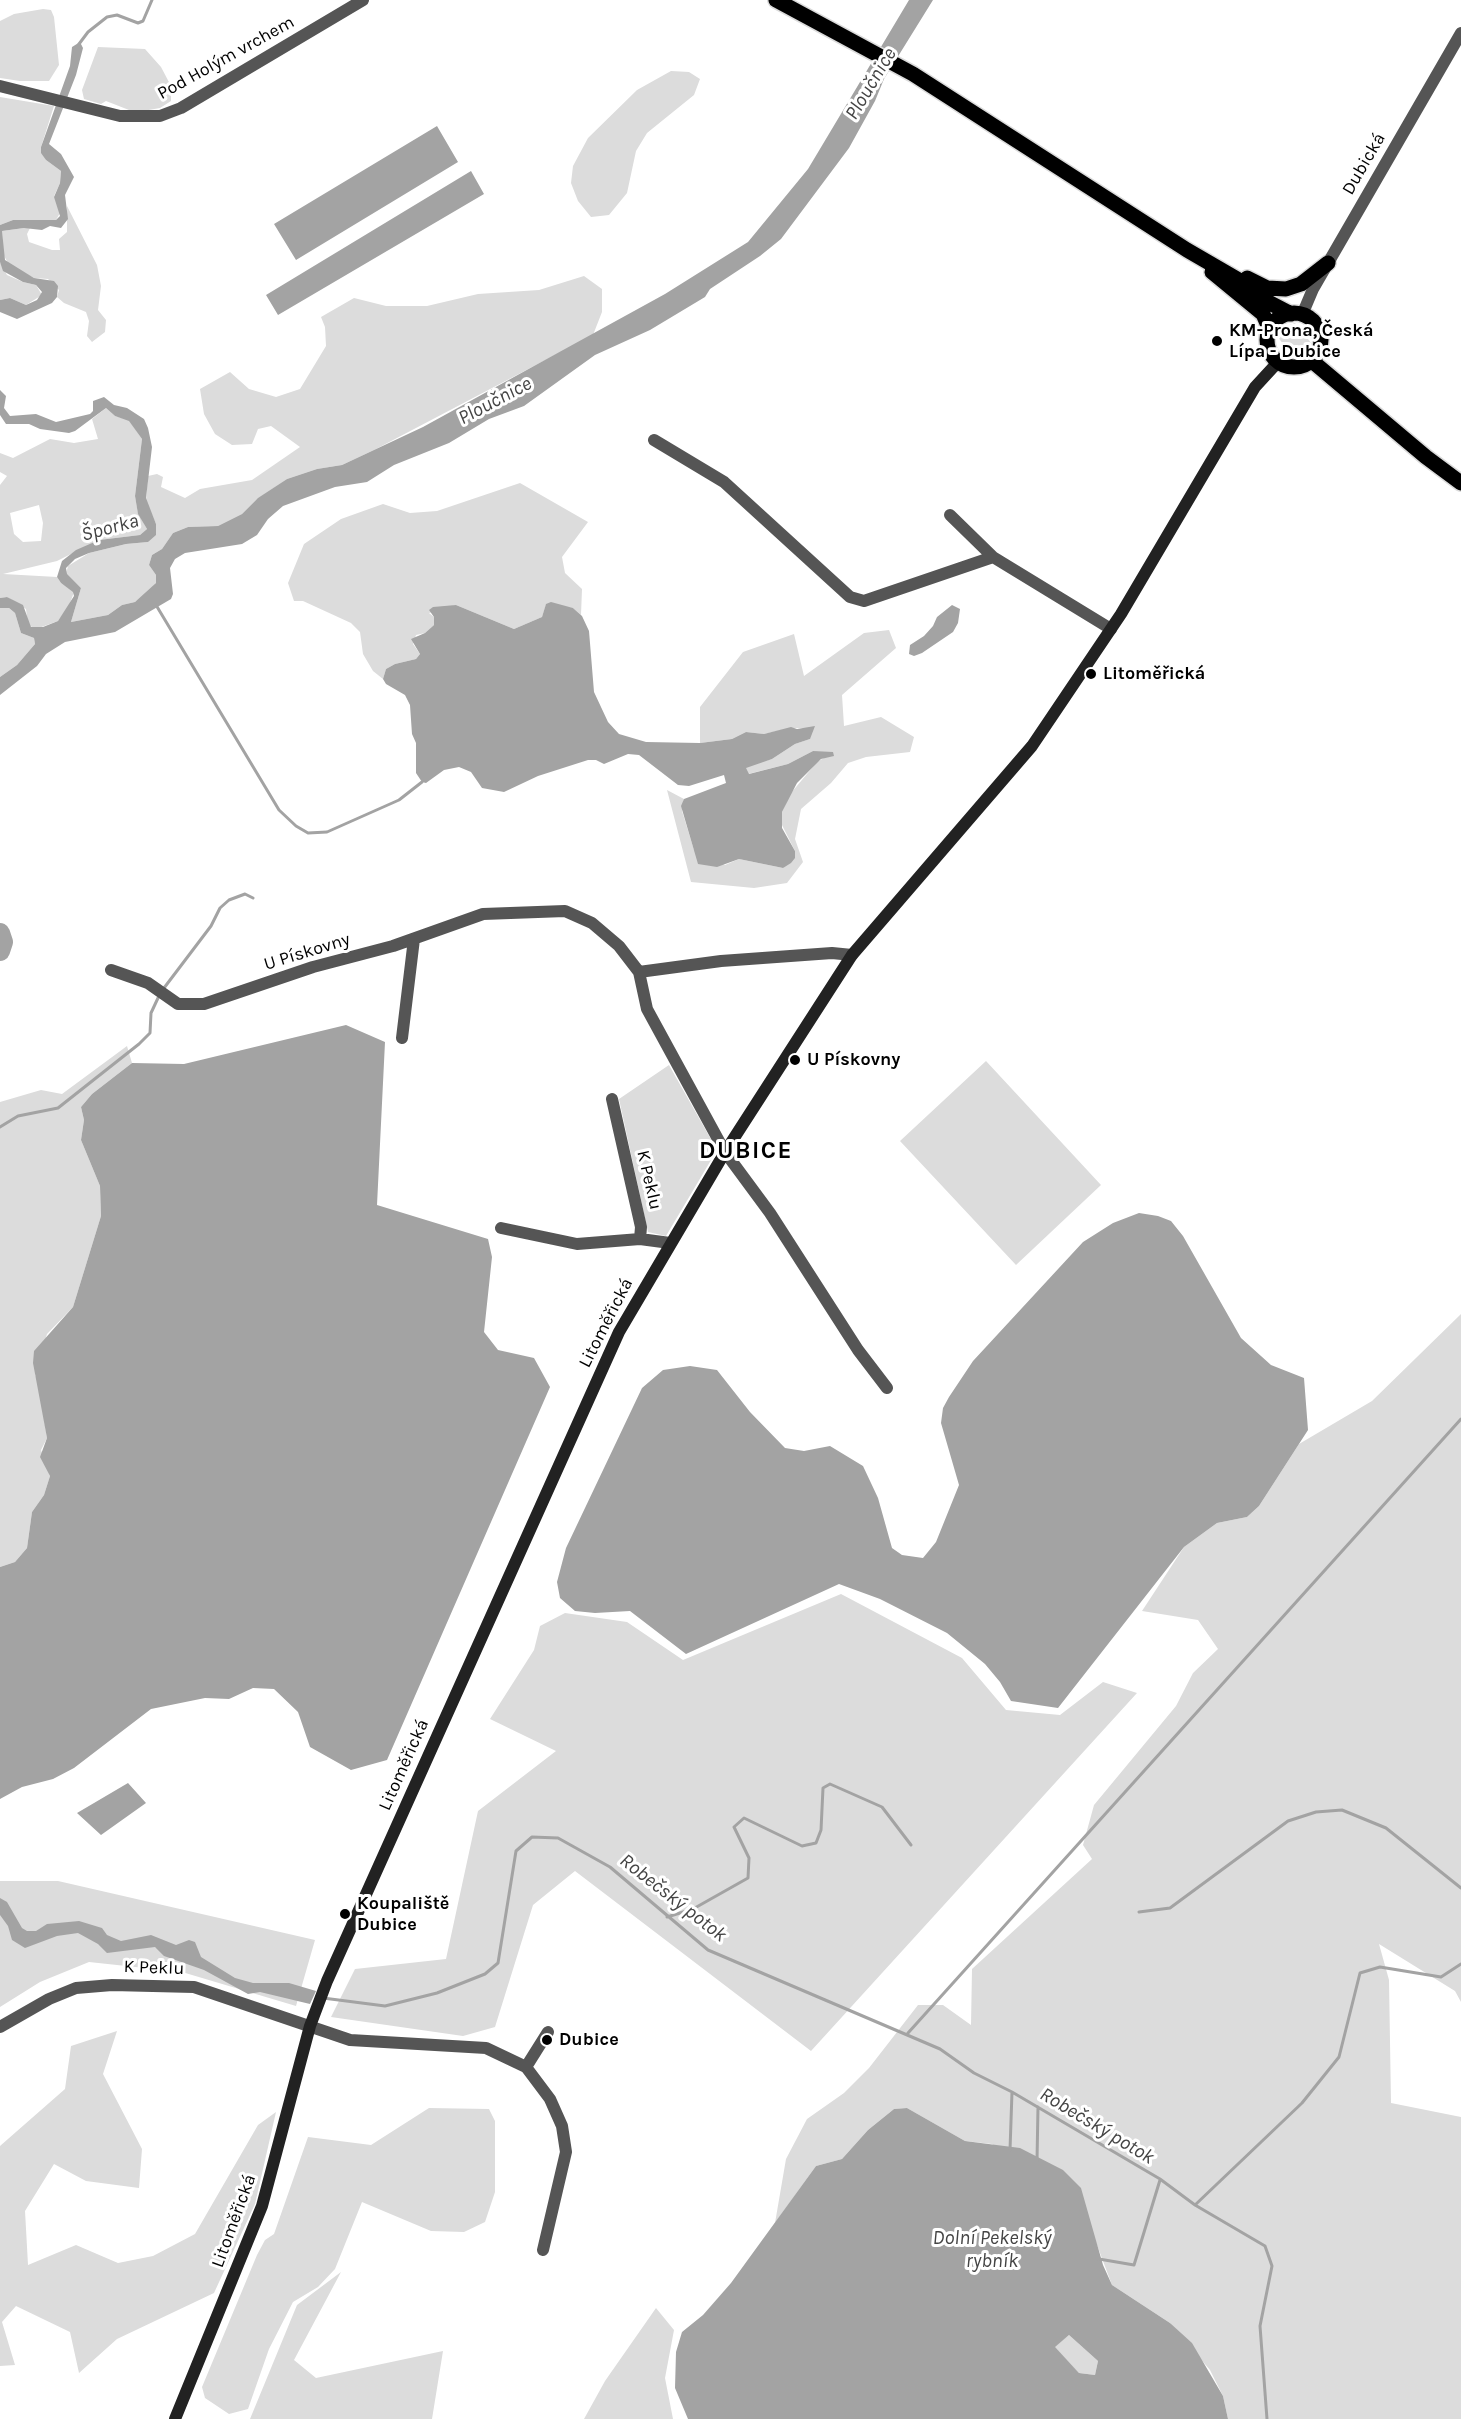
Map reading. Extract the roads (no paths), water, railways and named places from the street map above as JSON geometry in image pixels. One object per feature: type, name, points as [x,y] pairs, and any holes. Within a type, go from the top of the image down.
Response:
[{"type":"main road","points":[[776,0],[913,74],[1187,250],[1237,279],[1270,303],[1312,320],[1321,335],[1319,352],[1312,361],[1295,367],[1278,362],[1268,347],[1270,330],[1263,314],[1187,250]]},
{"type":"main road","points":[[1187,250],[1259,284],[1280,290],[1301,284],[1328,263]]},
{"type":"main road","points":[[1270,330],[1280,317],[1297,314]]},
{"type":"main road","points":[[1312,361],[1426,457],[1461,483]]},
{"type":"street","name":"Pod Holým vrchem","points":[[0,86],[135,118],[160,116],[181,108],[363,0]]},
{"type":"street","name":"Dubická","points":[[1297,314],[1461,33]]},
{"type":"street","name":"Litoměřická","points":[[175,2419],[262,2206],[312,2020],[327,1981],[619,1332],[725,1152],[852,955],[1032,746],[1111,629],[1255,387],[1278,362]]},
{"type":"street","points":[[654,440],[724,482],[850,597],[864,601],[993,557]]},
{"type":"street","points":[[950,514],[993,557],[1111,629]]},
{"type":"street","name":"U Pískovny","points":[[111,970],[148,984],[178,1004],[204,1004],[313,967],[414,939],[483,914],[565,911],[592,923],[619,946],[639,972]]},
{"type":"street","points":[[402,1038],[414,939]]},
{"type":"street","points":[[852,955],[832,953],[732,961],[639,972],[647,1009],[725,1152],[770,1213],[858,1350],[887,1388]]},
{"type":"street","name":"K Peklu","points":[[612,1099],[641,1227],[640,1239]]},
{"type":"street","points":[[501,1228],[577,1244],[640,1239],[670,1243]]},
{"type":"street","name":"K Peklu","points":[[0,2027],[49,1999],[76,1988],[112,1984],[194,1987],[312,2020],[350,2040],[486,2048],[526,2067]]},
{"type":"street","points":[[543,2250],[566,2152],[562,2126],[550,2099],[526,2067],[548,2032]]},
{"type":"water","name":"Ploučnice","points":[[909,0],[933,0],[884,79],[875,101],[849,148],[781,239],[760,256],[710,289],[705,297],[650,330],[595,355],[524,406],[489,419],[449,443],[394,465],[367,482],[335,487],[283,506],[268,519],[257,535],[242,544],[185,553],[175,559],[170,568],[173,594],[171,599],[115,632],[65,642],[46,654],[37,666],[0,695],[0,677],[17,665],[35,644],[34,638],[21,633],[15,613],[9,608],[0,608],[0,598],[7,597],[23,605],[31,627],[43,627],[58,621],[74,596],[73,592],[57,577],[62,561],[76,550],[99,540],[140,535],[147,529],[138,514],[135,496],[142,439],[129,421],[115,416],[106,408],[69,433],[40,429],[29,424],[6,424],[0,415],[0,390],[6,396],[4,408],[10,416],[36,414],[56,422],[90,414],[93,411],[93,401],[104,397],[114,405],[127,408],[144,419],[152,447],[146,498],[156,524],[156,535],[148,542],[126,544],[89,553],[75,559],[66,568],[67,574],[81,588],[71,622],[108,615],[122,605],[135,602],[156,583],[156,575],[149,565],[152,555],[162,549],[173,533],[188,527],[218,526],[242,514],[258,498],[287,479],[317,469],[342,465],[423,427],[665,294],[748,242],[808,169]]},
{"type":"water","points":[[80,42],[83,48],[76,75],[49,144],[61,154],[74,177],[65,195],[68,219],[61,228],[50,226],[42,230],[24,228],[2,231],[5,260],[34,278],[54,281],[58,286],[57,297],[52,303],[17,319],[0,312],[0,300],[10,298],[26,305],[37,300],[42,292],[36,285],[23,282],[3,271],[0,262],[0,225],[13,220],[56,220],[60,216],[54,197],[60,183],[61,171],[46,160],[41,153],[41,147],[70,66],[72,47]]},
{"type":"water","points":[[437,126],[458,162],[296,260],[274,224]]},
{"type":"water","points":[[471,171],[484,194],[278,315],[266,295]]},
{"type":"water","points":[[551,602],[573,608],[582,616],[589,631],[594,692],[608,722],[619,734],[646,742],[700,743],[732,739],[746,732],[764,734],[791,727],[797,729],[815,726],[810,739],[795,744],[772,759],[746,768],[749,774],[788,764],[813,751],[833,752],[834,756],[821,759],[797,783],[782,812],[782,828],[795,851],[795,858],[791,863],[783,868],[739,859],[717,867],[698,864],[681,806],[684,799],[726,783],[724,775],[689,786],[678,785],[639,755],[628,754],[604,764],[596,760],[588,760],[538,776],[504,792],[482,788],[471,772],[459,767],[444,770],[426,783],[422,782],[416,773],[416,743],[412,734],[410,705],[405,695],[386,684],[383,679],[386,669],[395,664],[416,659],[420,654],[411,639],[425,633],[434,625],[434,617],[429,610],[433,607],[456,605],[514,629],[542,617],[546,604]]},
{"type":"water","points":[[952,605],[960,609],[958,623],[953,632],[922,653],[914,656],[909,654],[910,645],[924,636],[937,617]]},
{"type":"water","points":[[346,1025],[385,1042],[377,1205],[488,1239],[492,1257],[484,1332],[498,1350],[534,1358],[550,1387],[387,1760],[351,1770],[310,1747],[298,1712],[274,1689],[253,1688],[229,1699],[205,1698],[151,1709],[74,1768],[53,1779],[22,1787],[0,1799],[0,1567],[15,1562],[27,1548],[32,1512],[44,1495],[50,1476],[40,1457],[47,1438],[33,1363],[34,1351],[73,1307],[101,1216],[100,1186],[81,1140],[84,1120],[81,1107],[92,1094],[132,1063],[184,1064]]},
{"type":"water","points":[[1139,1213],[1171,1221],[1183,1236],[1241,1338],[1271,1365],[1304,1378],[1308,1430],[1259,1506],[1247,1517],[1217,1523],[1184,1547],[1058,1708],[1011,1701],[1000,1682],[985,1664],[947,1633],[880,1599],[839,1584],[686,1654],[630,1611],[595,1613],[575,1611],[560,1598],[557,1582],[566,1548],[642,1388],[663,1370],[690,1366],[717,1370],[750,1412],[785,1448],[804,1451],[830,1446],[863,1466],[878,1498],[892,1548],[902,1555],[923,1558],[936,1542],[959,1485],[941,1423],[943,1408],[949,1397],[973,1361],[1083,1242],[1113,1223]]},
{"type":"water","points":[[128,1783],[146,1803],[101,1835],[77,1813]]},
{"type":"water","points":[[0,1898],[7,1902],[22,1928],[27,1931],[36,1931],[47,1924],[79,1921],[102,1928],[107,1935],[121,1941],[151,1935],[176,1945],[189,1940],[195,1942],[201,1957],[235,1978],[253,1983],[289,1983],[316,1991],[310,2004],[260,1992],[248,1994],[204,1970],[164,1956],[155,1947],[107,1953],[98,1944],[78,1933],[57,1936],[25,1948],[12,1940],[8,1926],[0,1915]]},
{"type":"water","name":"Dolní Pekelský rybník","points":[[907,2108],[965,2141],[1020,2148],[1063,2170],[1081,2188],[1103,2265],[1112,2285],[1170,2323],[1192,2343],[1223,2396],[1228,2419],[688,2419],[675,2388],[676,2352],[682,2332],[703,2315],[731,2283],[816,2166],[842,2159],[868,2130],[894,2109]],"holes":[[[1069,2335],[1098,2361],[1095,2375],[1079,2373],[1055,2347]]]},
{"type":"waterway","name":"Šporka","points":[[79,44],[88,32],[107,17],[117,15],[138,23],[143,21],[152,0]]},
{"type":"waterway","points":[[156,605],[279,810],[296,826],[308,833],[327,832],[399,800],[422,782]]},
{"type":"waterway","points":[[164,988],[211,926],[220,908],[229,900],[245,894],[253,898]]},
{"type":"waterway","points":[[0,933],[3,942],[0,951]]},
{"type":"waterway","points":[[0,1127],[18,1116],[58,1108],[139,1044],[150,1033],[151,1013],[158,998]]},
{"type":"waterway","points":[[908,2033],[1461,1419]]},
{"type":"waterway","points":[[667,1917],[693,1909],[748,1878],[749,1858],[734,1827],[744,1818],[802,1846],[816,1843],[821,1830],[823,1788],[830,1784],[882,1807],[911,1845]]},
{"type":"waterway","points":[[1139,1912],[1170,1908],[1288,1821],[1316,1812],[1342,1810],[1386,1828],[1461,1888]]},
{"type":"waterway","name":"Robečský potok","points":[[323,1998],[385,2006],[437,1993],[485,1974],[498,1963],[516,1851],[532,1837],[558,1838],[610,1867],[708,1950],[940,2049],[974,2073],[1012,2092],[1160,2179],[1195,2205],[1265,2246],[1272,2266],[1260,2326],[1267,2419]]},
{"type":"waterway","points":[[1195,2205],[1302,2103],[1339,2057],[1360,1973],[1380,1967],[1441,1977],[1461,1964]]},
{"type":"waterway","points":[[1010,2150],[1012,2092]]},
{"type":"waterway","points":[[1037,2161],[1038,2107]]},
{"type":"waterway","points":[[1099,2259],[1134,2265],[1160,2180]]},
{"type":"place","name":"KM-Prona, Česká Lípa - Dubice","points":[[1217,341]]},
{"type":"place","name":"Litoměřická","points":[[1091,674]]},
{"type":"place","name":"U Pískovny","points":[[795,1060]]},
{"type":"place","name":"Koupaliště Dubice","points":[[345,1914]]},
{"type":"place","name":"Dubice","points":[[547,2040]]},
{"type":"district","name":"DUBICE","points":[[746,1151]]}]
